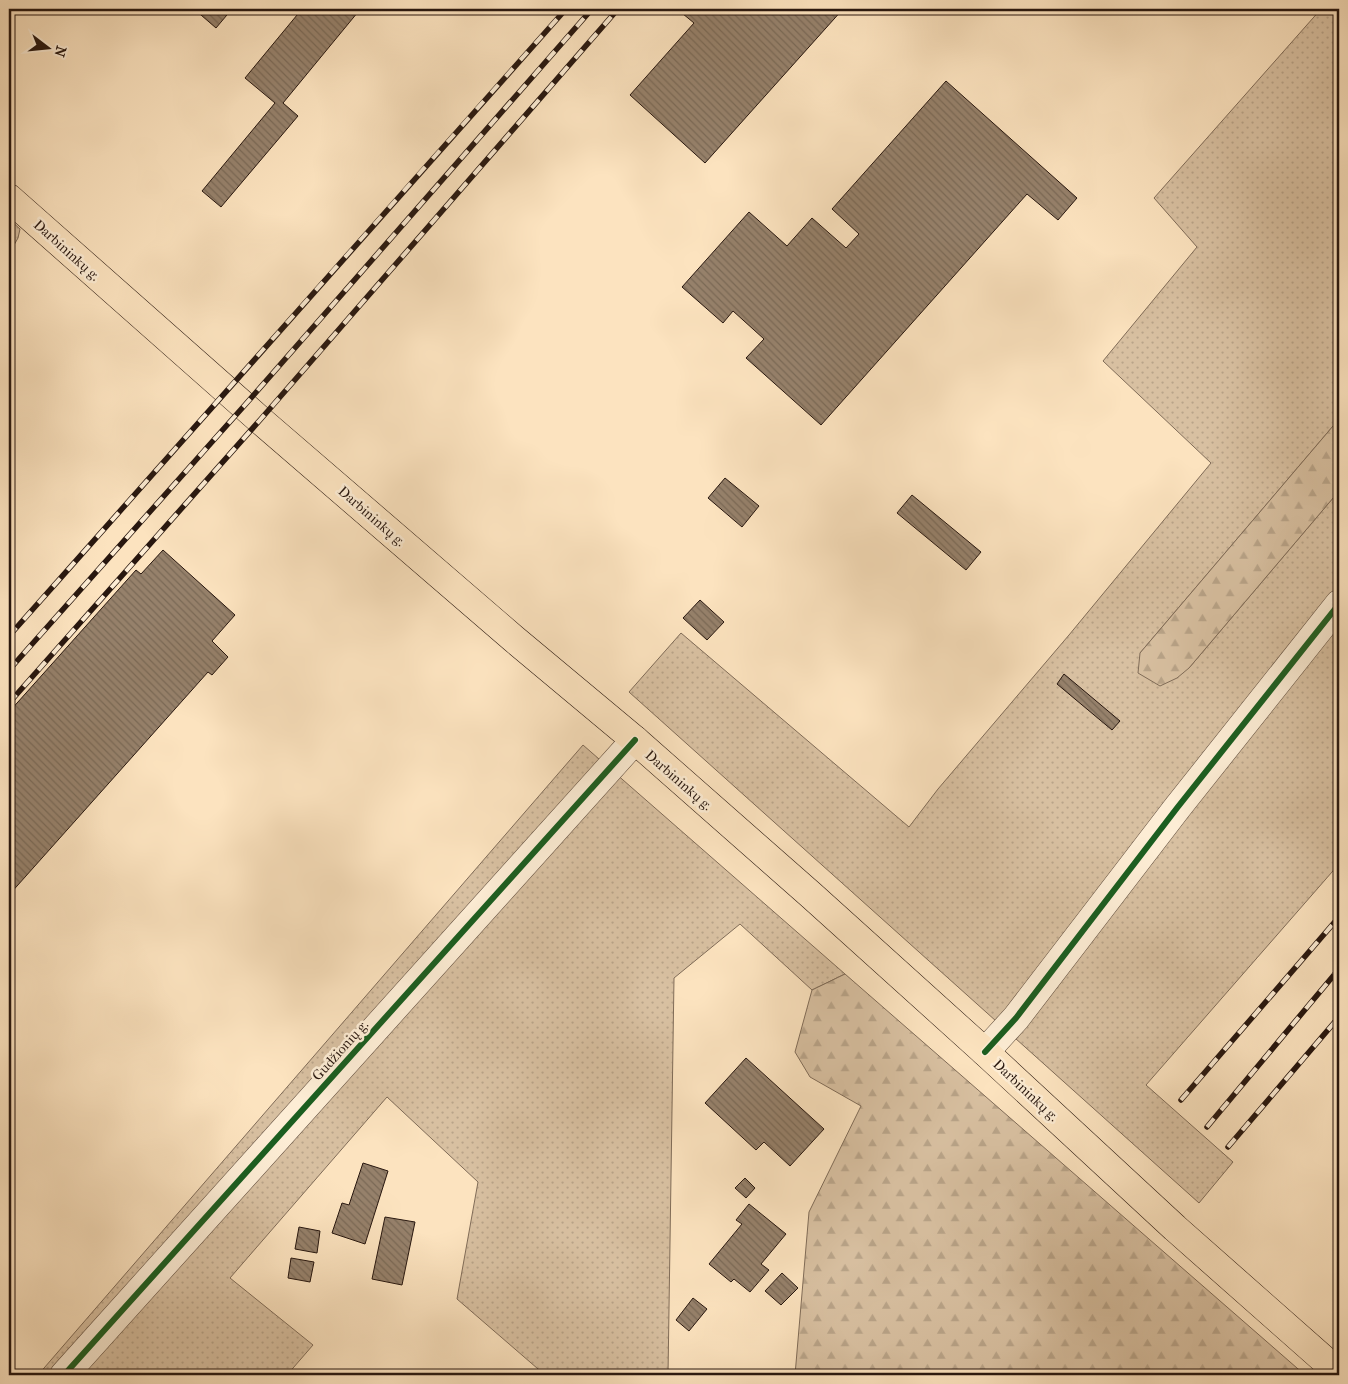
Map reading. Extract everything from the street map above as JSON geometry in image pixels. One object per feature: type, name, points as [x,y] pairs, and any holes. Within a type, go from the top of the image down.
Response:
[{"type":"main road","name":"Darbininkų g.","points":[[9,198],[260,420],[514,639],[635,740],[811,895],[985,1052],[1175,1228],[1339,1374]]},
{"type":"street","points":[[985,1052],[1016,1018],[1177,808],[1339,604]]},
{"type":"street","name":"Gudžionių g.","points":[[64,1375],[635,740]]},
{"type":"green space","points":[[1321,9],[1339,9],[1339,419],[1140,653],[1189,668],[1339,491],[1339,864],[1146,1085],[1233,1162],[1199,1203],[629,692],[681,633],[909,827],[938,789],[1069,635],[1211,463],[1103,361],[1197,247],[1154,198]]},
{"type":"green space","points":[[9,219],[20,229],[14,245],[9,245]]},
{"type":"green space","points":[[1339,419],[1339,491],[1189,668],[1177,678],[1160,686],[1138,673],[1140,653]]},
{"type":"green space","points":[[583,745],[845,974],[812,990],[740,924],[674,978],[668,1375],[545,1375],[457,1299],[478,1182],[387,1097],[230,1278],[313,1345],[287,1375],[38,1375]]},
{"type":"green space","points":[[845,974],[1305,1375],[795,1375],[809,1212],[861,1106],[810,1077],[795,1052],[812,990]]},
{"type":"building","points":[[194,9],[232,9],[216,28]]},
{"type":"building","points":[[302,9],[355,9],[358,12],[283,103],[298,116],[221,207],[202,191],[275,103],[245,78]]},
{"type":"building","points":[[677,9],[843,9],[705,163],[630,95],[694,23]]},
{"type":"building","points":[[946,81],[1077,198],[1058,220],[1027,194],[821,425],[746,358],[764,339],[733,311],[723,323],[682,287],[749,212],[787,246],[812,218],[846,248],[859,234],[832,209]]},
{"type":"building","points":[[725,478],[759,506],[742,527],[708,498]]},
{"type":"building","points":[[912,495],[981,552],[966,570],[897,513]]},
{"type":"building","points":[[163,550],[235,615],[212,641],[228,657],[212,675],[208,672],[9,895],[9,712],[136,570],[141,574]]},
{"type":"building","points":[[700,600],[724,622],[707,640],[683,618]]},
{"type":"building","points":[[1064,674],[1120,721],[1112,730],[1057,684]]},
{"type":"building","points":[[746,1058],[824,1129],[790,1166],[764,1142],[756,1150],[705,1103]]},
{"type":"building","points":[[363,1163],[388,1171],[365,1244],[332,1233],[342,1203],[349,1205]]},
{"type":"building","points":[[745,1178],[755,1188],[746,1198],[735,1188]]},
{"type":"building","points":[[749,1204],[786,1234],[761,1264],[769,1270],[750,1292],[734,1279],[731,1282],[709,1264],[742,1224],[736,1220]]},
{"type":"building","points":[[385,1217],[415,1222],[402,1285],[372,1279]]},
{"type":"building","points":[[299,1227],[320,1231],[317,1253],[295,1249]]},
{"type":"building","points":[[291,1258],[314,1262],[310,1282],[288,1278]]},
{"type":"building","points":[[782,1273],[798,1288],[781,1305],[765,1291]]},
{"type":"building","points":[[693,1298],[707,1309],[689,1331],[676,1320]]},
{"type":"railway","points":[[9,636],[566,9]]},
{"type":"railway","points":[[9,670],[244,406],[592,9]]},
{"type":"railway","points":[[9,703],[260,420],[618,9]]},
{"type":"railway","points":[[1181,1100],[1339,917]]},
{"type":"railway","points":[[1207,1127],[1339,969]]},
{"type":"railway","points":[[1228,1147],[1339,1017]]},
{"type":"cycle path","points":[[985,1052],[1016,1018],[1177,808],[1339,604]]},
{"type":"cycle path","points":[[64,1375],[635,740]]}]
